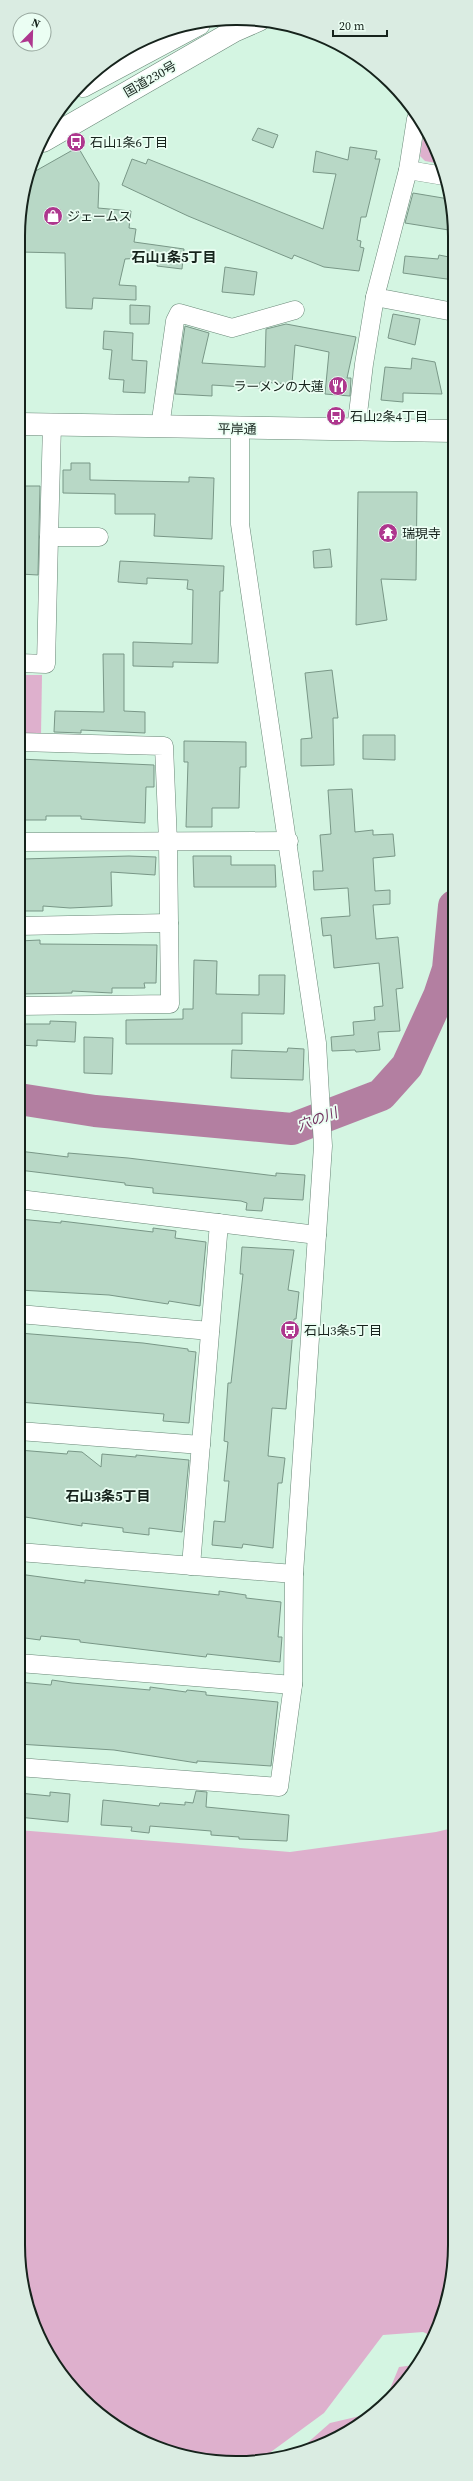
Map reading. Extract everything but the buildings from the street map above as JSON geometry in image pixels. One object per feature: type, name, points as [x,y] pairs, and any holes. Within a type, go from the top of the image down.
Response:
[{"type":"main road","name":"国道230号","points":[[50,137],[234,31],[248,25]]},
{"type":"main road","name":"国道230号","points":[[94,80],[186,31]]},
{"type":"main road","name":"平岸通","points":[[25,424],[240,429],[448,431]]},
{"type":"street","points":[[356,430],[364,364],[375,297],[408,170],[415,124]]},
{"type":"street","points":[[408,170],[439,175]]},
{"type":"street","points":[[375,297],[448,311]]},
{"type":"street","points":[[160,427],[175,321],[179,313],[232,328],[295,310]]},
{"type":"street","points":[[25,663],[46,664],[52,425]]},
{"type":"street","points":[[25,1768],[279,1787],[293,1685],[294,1574],[323,1146],[317,1043],[289,841],[240,524],[240,429]]},
{"type":"street","points":[[50,537],[99,537]]},
{"type":"street","points":[[25,742],[164,746],[170,923],[170,1004],[25,1006]]},
{"type":"street","points":[[25,842],[289,841]]},
{"type":"street","points":[[25,926],[170,923]]},
{"type":"street","points":[[25,1200],[317,1234]]},
{"type":"street","points":[[191,1566],[219,1223]]},
{"type":"street","points":[[25,1315],[210,1331]]},
{"type":"street","points":[[25,1431],[201,1445]]},
{"type":"street","points":[[25,1552],[294,1574]]},
{"type":"street","points":[[25,1664],[293,1685]]},
{"type":"shaded area","points":[[423,137],[435,163],[425,161],[420,156]]},
{"type":"shaded area","points":[[25,675],[42,675],[41,735],[25,735]]},
{"type":"shaded area","points":[[448,1829],[448,2258],[441,2299],[428,2334],[423,2332],[383,2335],[324,2413],[269,2453],[250,2456],[223,2456],[195,2452],[169,2445],[143,2434],[131,2428],[97,2404],[77,2384],[53,2350],[47,2338],[36,2312],[29,2286],[25,2258],[25,1831],[290,1852]]},
{"type":"shaded area","points":[[409,2366],[389,2391],[399,2367]]},
{"type":"shaded area","points":[[359,2416],[342,2428],[306,2444],[330,2423]]},
{"type":"waterway","name":"穴の川","points":[[25,1100],[95,1111],[292,1129],[381,1095],[407,1066],[439,996],[448,969]]},
{"type":"place","name":"石山1条6丁目","points":[[76,142]]},
{"type":"place","name":"ジェームス","points":[[53,216]]},
{"type":"place","name":"ラーメンの大蓮","points":[[338,386]]},
{"type":"place","name":"石山2条4丁目","points":[[336,416]]},
{"type":"place","name":"瑞現寺","points":[[388,533]]},
{"type":"place","name":"石山3条5丁目","points":[[290,1330]]},
{"type":"district","name":"石山1条5丁目","points":[[174,257]]},
{"type":"district","name":"石山3条5丁目","points":[[108,1496]]}]
